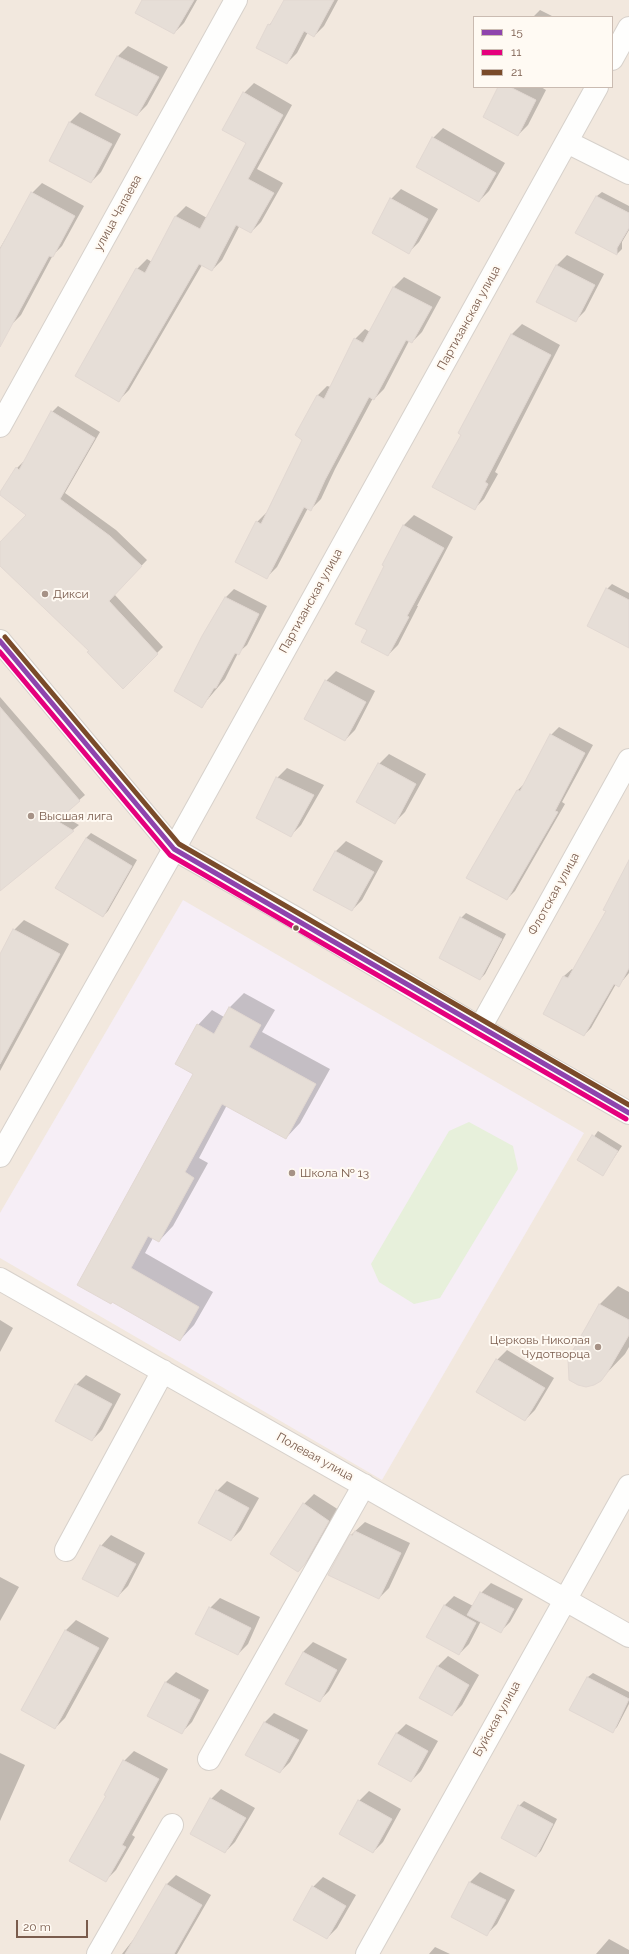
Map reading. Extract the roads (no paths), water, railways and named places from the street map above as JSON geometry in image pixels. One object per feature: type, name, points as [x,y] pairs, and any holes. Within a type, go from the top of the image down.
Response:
[{"type":"street","name":"улица Чапаева","points":[[0,426],[236,0]]},
{"type":"street","points":[[613,57],[629,28]]},
{"type":"street","name":"Партизанская улица","points":[[0,1156],[174,849],[596,88]]},
{"type":"street","points":[[567,142],[629,173]]},
{"type":"street","points":[[0,641],[174,849],[299,920],[480,1028],[629,1113]]},
{"type":"street","name":"Флотская улица","points":[[480,1028],[629,760]]},
{"type":"street","name":"Полевая улица","points":[[0,1279],[565,1598],[629,1636]]},
{"type":"street","points":[[66,1550],[162,1371]]},
{"type":"street","points":[[209,1759],[364,1485]]},
{"type":"street","name":"Буйская улица","points":[[366,1954],[629,1486]]},
{"type":"street","points":[[98,1954],[172,1825]]},
{"type":"place","name":"Дикси","points":[[45,594]]},
{"type":"place","name":"Высшая лига","points":[[31,816]]},
{"type":"place","name":"Школа № 13","points":[[292,1173]]},
{"type":"place","name":"Церковь Николая Чудотворца","points":[[598,1347]]}]
